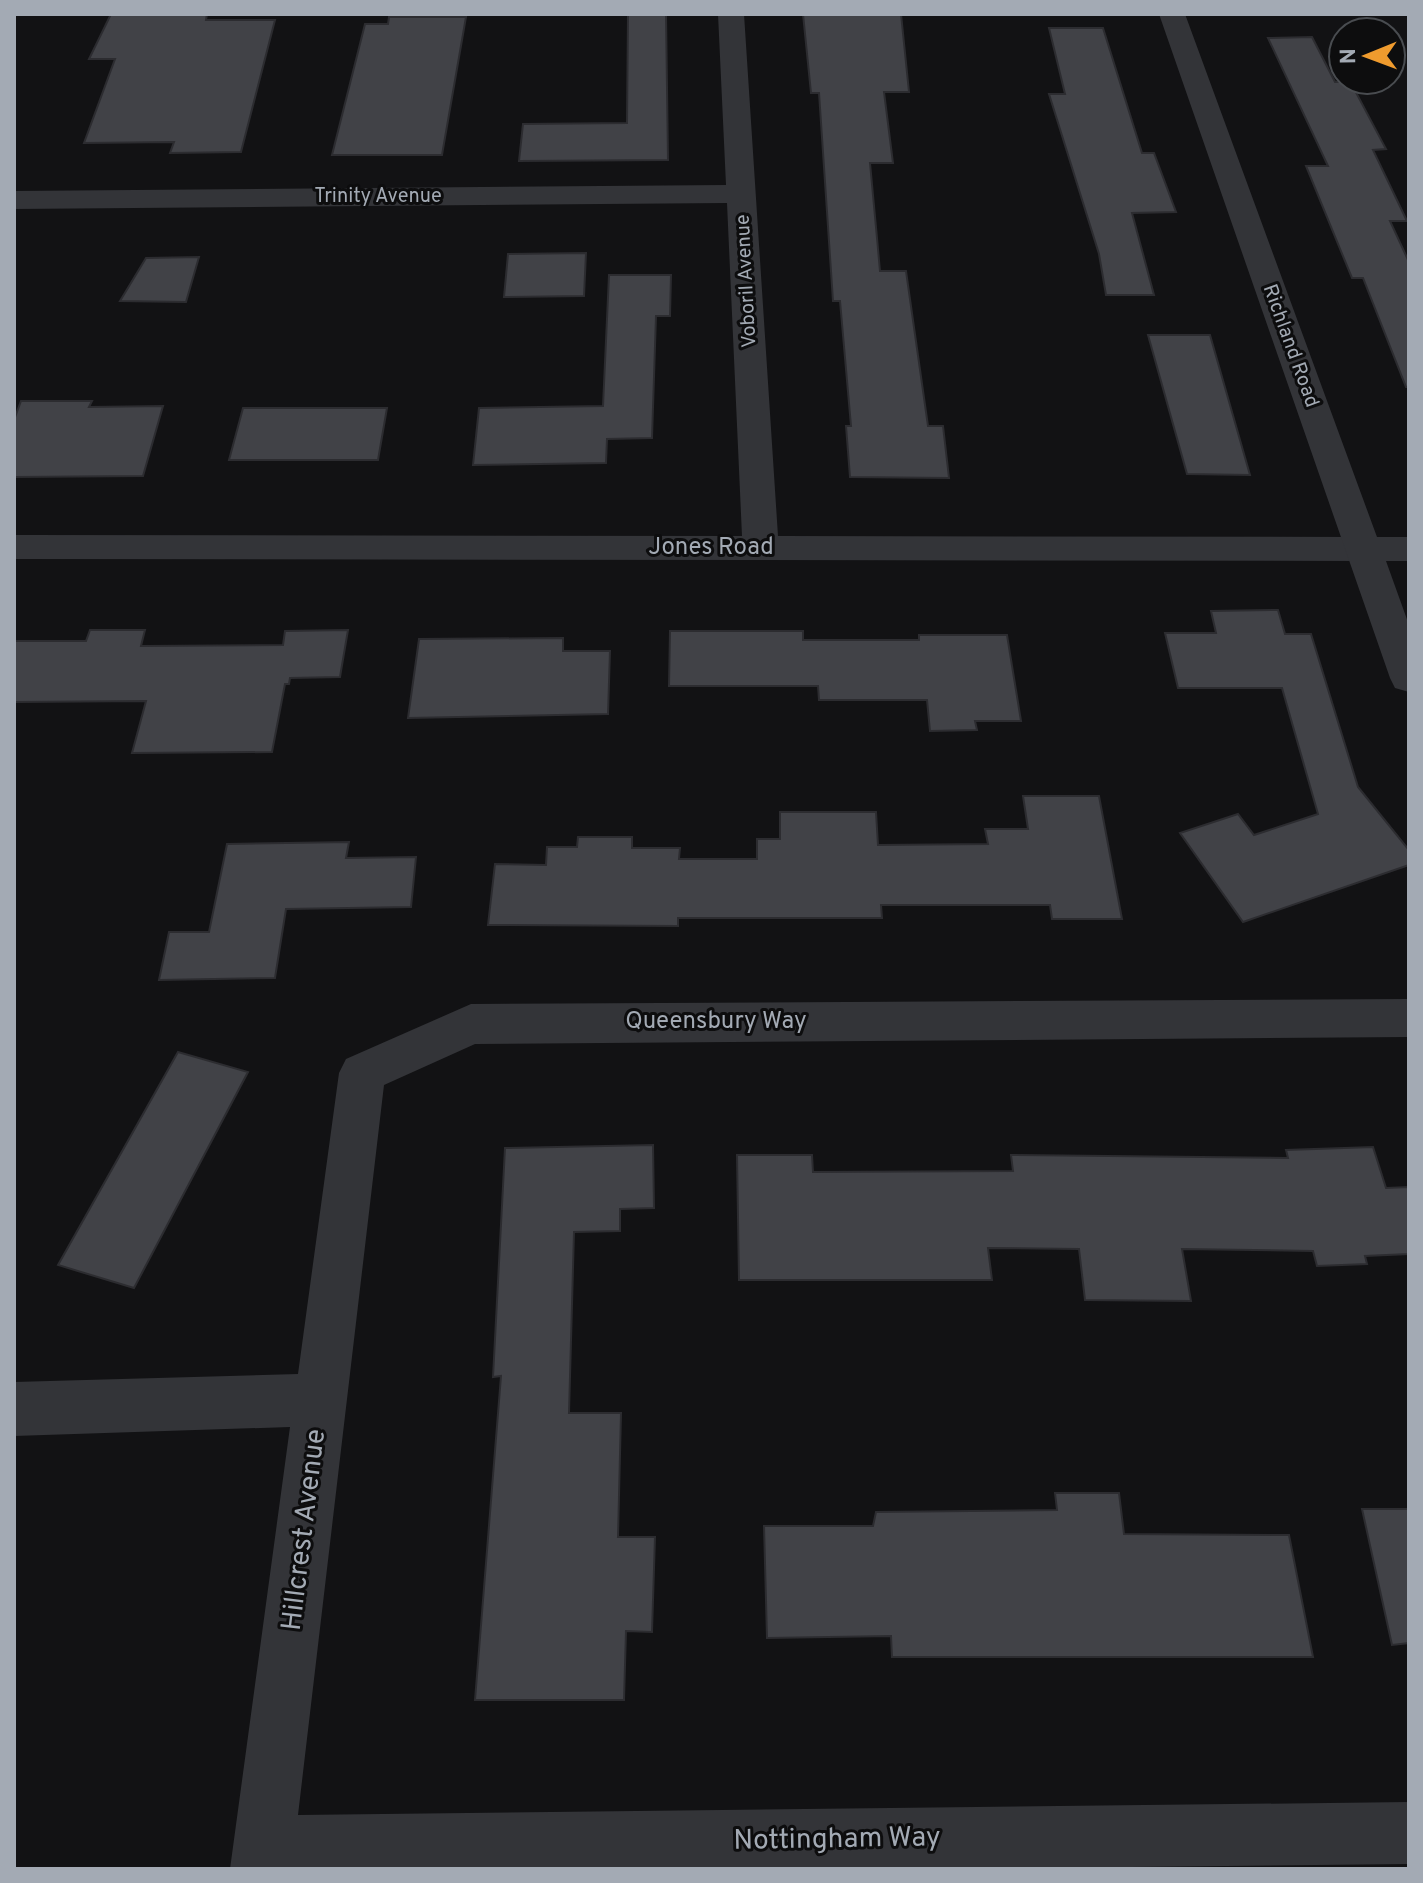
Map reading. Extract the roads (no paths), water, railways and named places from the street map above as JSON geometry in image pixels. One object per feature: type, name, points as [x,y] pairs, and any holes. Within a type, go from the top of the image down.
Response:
[{"type":"street","name":"Voboril Avenue","points":[[731,14],[761,548]]},
{"type":"street","name":"Richland Road","points":[[1172,14],[1409,678]]},
{"type":"street","name":"Trinity Avenue","points":[[14,200],[743,194]]},
{"type":"street","name":"Jones Road","points":[[14,547],[1409,549]]},
{"type":"street","name":"Queensbury Way","points":[[321,1400],[362,1073],[471,1024],[1409,1018]]},
{"type":"street","name":"Hillcrest Avenue","points":[[14,1409],[321,1400],[263,1858]]},
{"type":"street","name":"Nottingham Way","points":[[263,1858],[1409,1833]]}]
